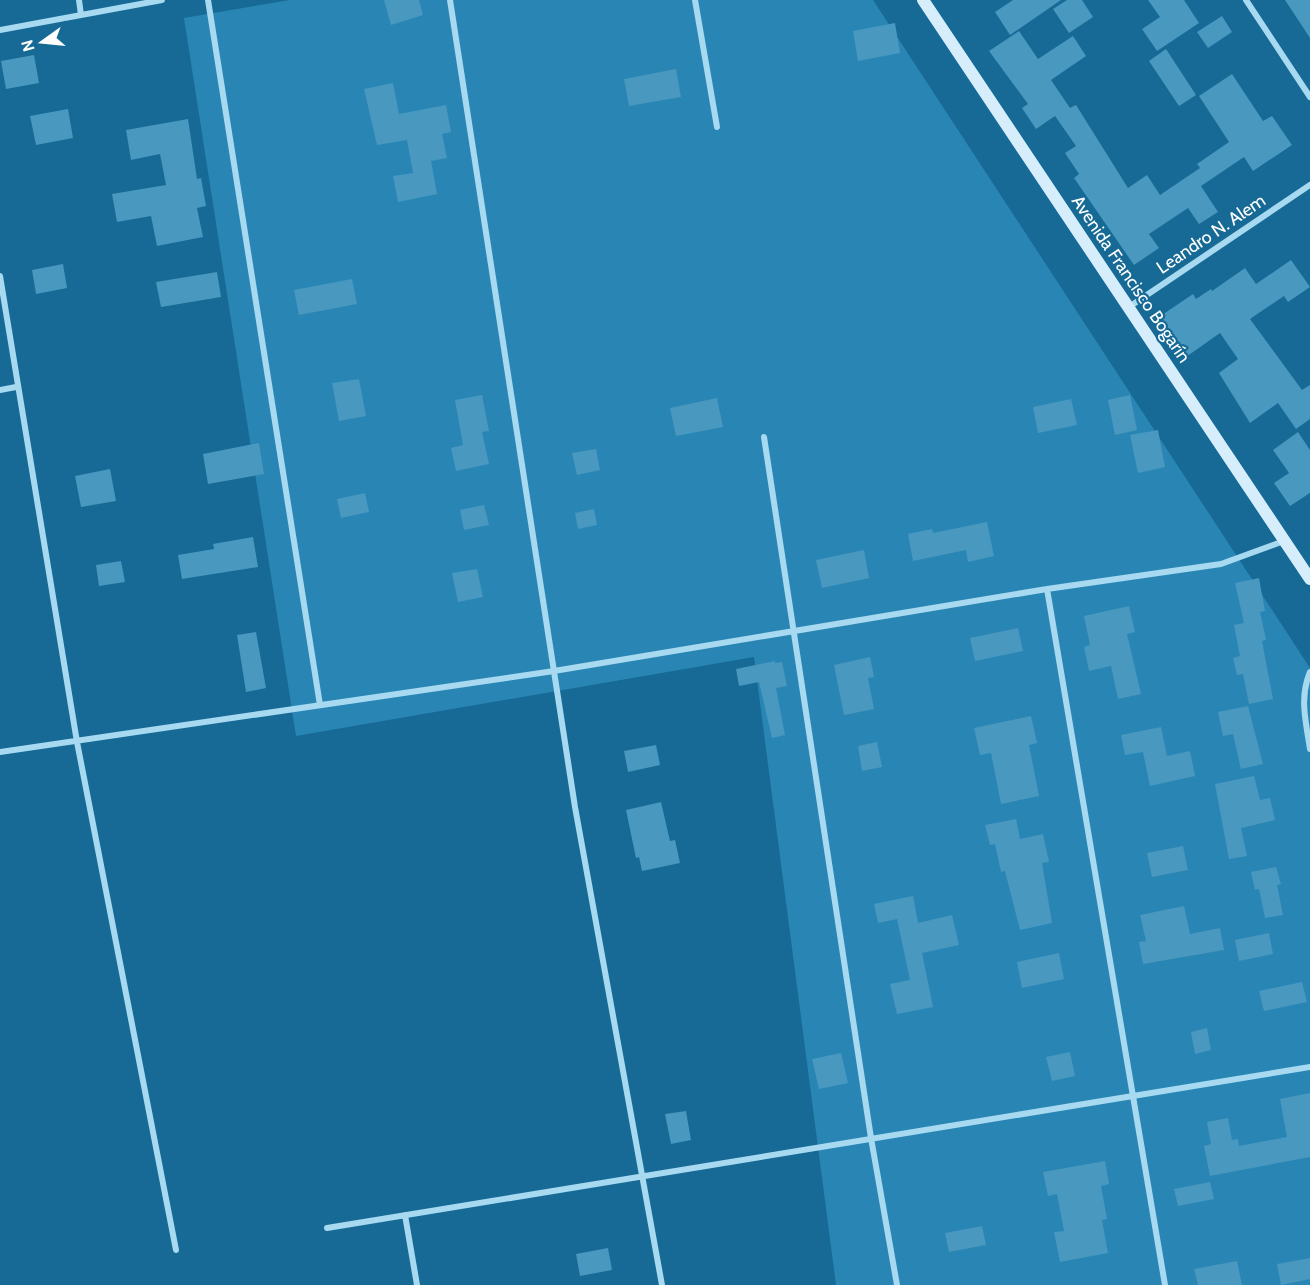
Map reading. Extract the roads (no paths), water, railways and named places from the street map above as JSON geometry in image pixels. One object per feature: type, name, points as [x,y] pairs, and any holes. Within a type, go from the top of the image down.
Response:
[{"type":"street","points":[[79,0],[81,15]]},
{"type":"street","points":[[0,30],[162,0]]},
{"type":"street","points":[[208,0],[320,705]]},
{"type":"street","points":[[450,0],[575,807],[662,1285]]},
{"type":"street","points":[[695,0],[717,127]]},
{"type":"street","name":"Avenida Francisco Bogarín","points":[[923,0],[1310,579]]},
{"type":"street","points":[[1246,0],[1310,97]]},
{"type":"street","name":"Leandro N. Alem","points":[[1128,307],[1310,185]]},
{"type":"street","points":[[0,276],[16,387],[77,742],[176,1250]]},
{"type":"street","points":[[0,390],[16,387]]},
{"type":"street","points":[[764,437],[871,1138],[897,1285]]},
{"type":"street","points":[[0,752],[554,671],[1047,589],[1221,564],[1285,541]]},
{"type":"street","points":[[1047,589],[1165,1285]]},
{"type":"street","points":[[1310,672],[1304,687],[1303,705],[1310,749]]},
{"type":"street","points":[[327,1228],[1310,1067]]},
{"type":"street","points":[[405,1215],[417,1285]]}]
